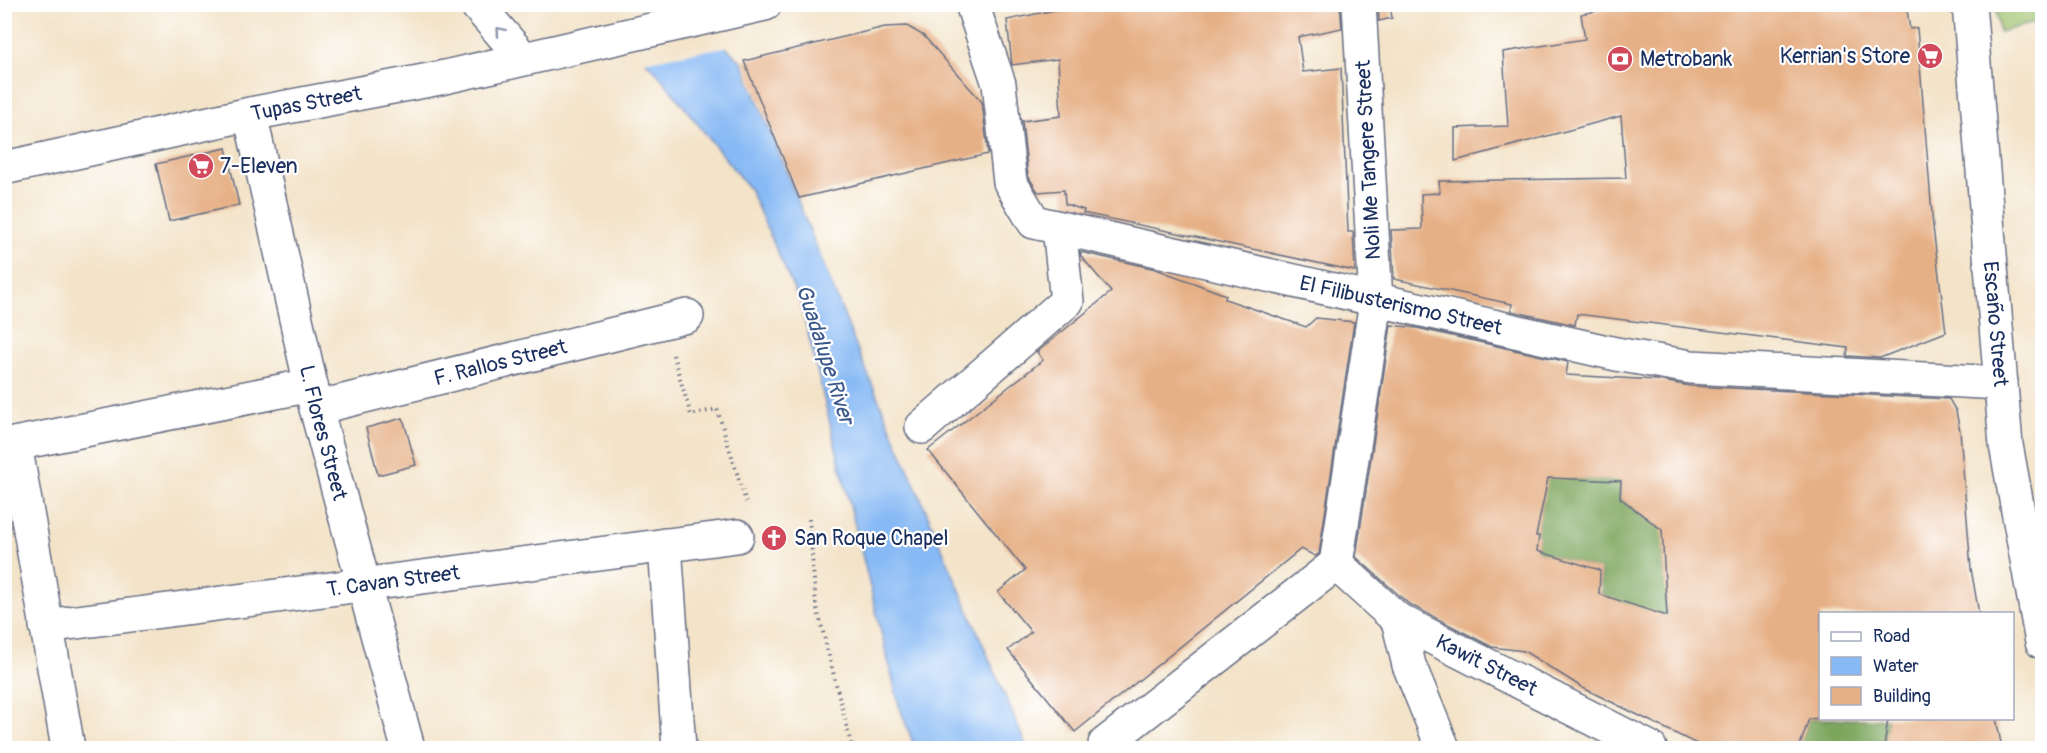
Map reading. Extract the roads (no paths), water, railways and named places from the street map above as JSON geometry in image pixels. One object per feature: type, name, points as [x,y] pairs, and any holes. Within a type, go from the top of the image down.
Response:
[{"type":"street","points":[[476,4],[523,58]]},
{"type":"street","name":"Tupas Street","points":[[4,168],[250,114],[445,77],[765,4]]},
{"type":"street","name":"El Filibusterismo Street","points":[[972,4],[999,84],[1010,182],[1034,222],[1616,354],[1691,367],[2001,383]]},
{"type":"street","name":"Noli Me Tangere Street","points":[[1336,564],[1376,301],[1359,4]]},
{"type":"street","name":"Escaño Street","points":[[1969,4],[2006,445],[2043,642]]},
{"type":"street","name":"L. Flores Street","points":[[250,114],[314,396],[408,748]]},
{"type":"street","points":[[922,427],[1066,301],[1059,228]]},
{"type":"street","name":"F. Rallos Street","points":[[10,445],[314,396],[675,319]]},
{"type":"street","points":[[10,445],[68,748]]},
{"type":"street","name":"T. Cavan Street","points":[[46,626],[737,536]]},
{"type":"street","points":[[665,545],[679,748]]},
{"type":"street","points":[[1105,744],[1336,564]]},
{"type":"street","name":"Kawit Street","points":[[1336,564],[1398,620],[1650,748]]},
{"type":"street","points":[[1398,620],[1409,665],[1443,748]]},
{"type":"water","name":"Guadalupe River","points":[[582,5],[679,5],[742,62],[861,358],[1027,748],[915,748],[899,705],[801,305],[750,190],[655,70]]},
{"type":"place","name":"Kerrian's Store","points":[[1930,56]]},
{"type":"place","name":"Metrobank","points":[[1620,59]]},
{"type":"place","name":"7-Eleven","points":[[201,166]]},
{"type":"place","name":"San Roque Chapel","points":[[774,538]]}]
